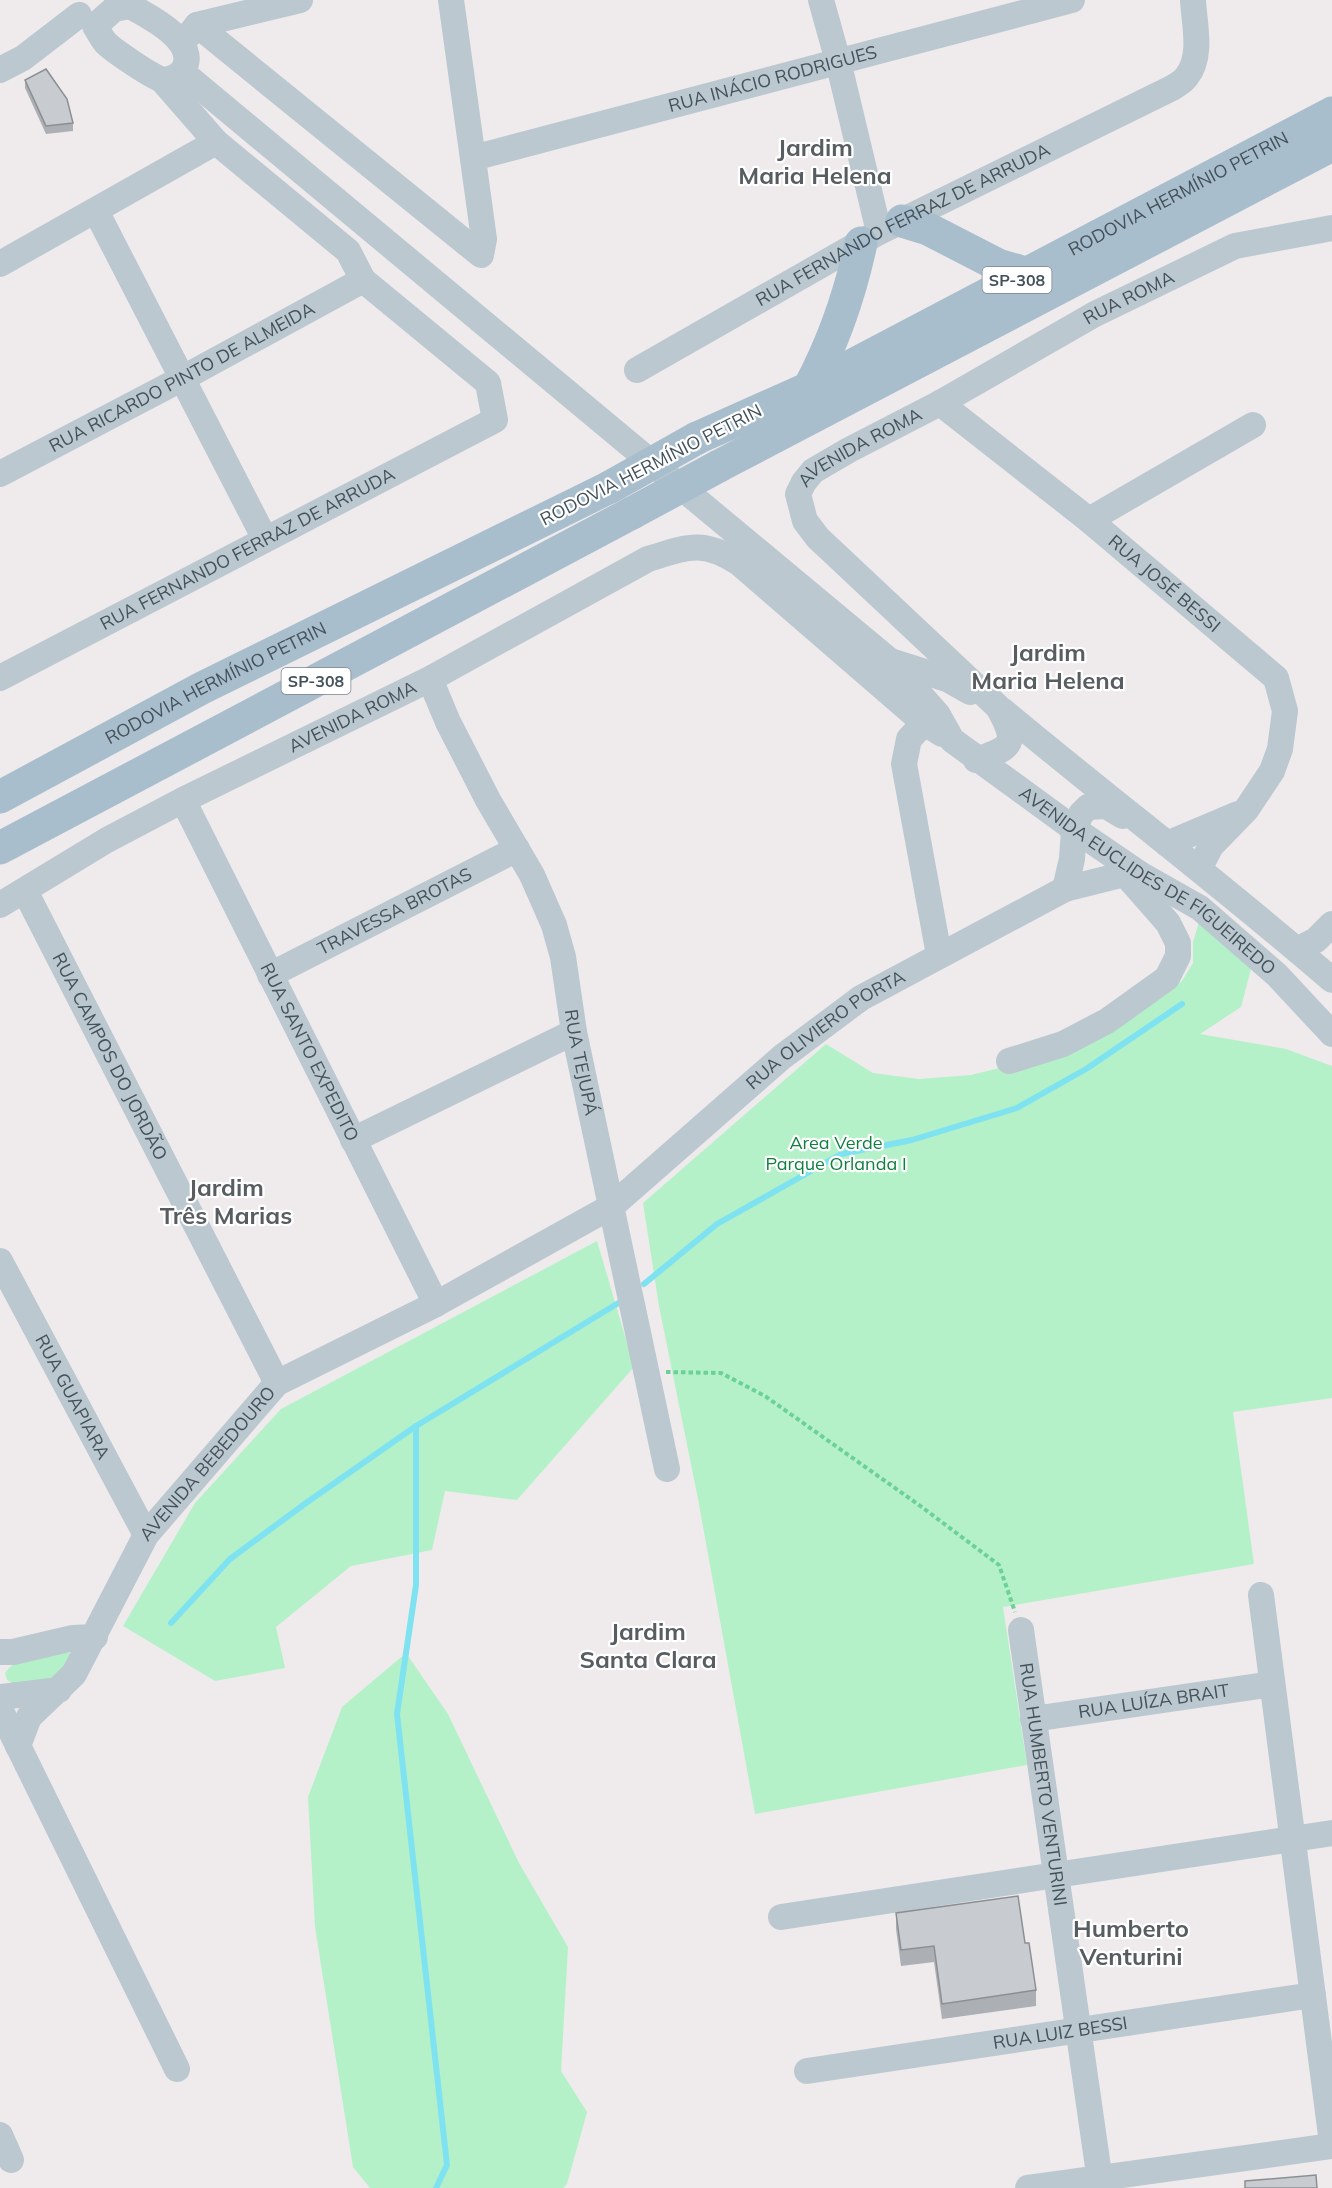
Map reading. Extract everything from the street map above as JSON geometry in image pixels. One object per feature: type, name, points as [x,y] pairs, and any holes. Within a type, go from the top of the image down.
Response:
[{"type":"main road","name":"RODOVIA HERMÍNIO PETRIN","points":[[0,797],[202,688],[610,487],[697,438],[808,388],[1332,114]]},
{"type":"main road","name":"RODOVIA HERMÍNIO PETRIN","points":[[0,848],[781,432],[1010,315],[1233,195],[1332,145]]},
{"type":"main road","points":[[1233,195],[1332,161]]},
{"type":"main road","points":[[808,388],[833,339],[855,270],[881,232],[928,229],[998,265],[1029,274]]},
{"type":"main road","points":[[0,783],[74,757]]},
{"type":"street","points":[[189,35],[300,0]]},
{"type":"street","points":[[0,70],[23,58],[78,14],[114,9],[126,3],[162,24],[189,35],[481,255],[484,239],[451,0]]},
{"type":"street","points":[[821,0],[881,232]]},
{"type":"street","name":"RUA INÁCIO RODRIGUES","points":[[473,158],[1072,0]]},
{"type":"street","name":"RUA FERNANDO FERRAZ DE ARRUDA","points":[[637,370],[881,232],[1172,88],[1186,78],[1194,66],[1196,54],[1193,0]]},
{"type":"street","points":[[78,14],[106,43],[151,75],[172,76],[890,661]]},
{"type":"street","points":[[172,76],[186,62],[189,35]]},
{"type":"street","points":[[172,76],[216,142],[348,251],[363,280]]},
{"type":"street","points":[[0,264],[216,142]]},
{"type":"street","points":[[96,211],[266,539]]},
{"type":"street","name":"RUA ROMA","points":[[940,403],[1095,314],[1235,246],[1332,228]]},
{"type":"street","name":"RUA FERNANDO FERRAZ DE ARRUDA","points":[[2,672],[495,420],[488,383],[363,280]]},
{"type":"street","name":"RUA RICARDO PINTO DE ALMEIDA","points":[[0,474],[363,280]]},
{"type":"street","name":"AVENIDA ROMA","points":[[800,507],[798,495],[804,482],[813,471],[940,403]]},
{"type":"street","name":"RUA JOSÉ BESSI","points":[[940,403],[1089,520],[1276,678],[1285,711],[1280,749],[1272,771],[1246,810],[1211,846],[1199,868]]},
{"type":"street","points":[[1089,520],[1253,425]]},
{"type":"street","name":"AVENIDA EUCLIDES DE FIGUEIREDO","points":[[800,507],[805,520],[818,538],[998,707],[1142,825],[1199,868],[1332,980]]},
{"type":"street","name":"AVENIDA ROMA","points":[[0,905],[107,840],[183,800],[430,679],[648,559],[686,548],[702,546],[712,549]]},
{"type":"street","name":"AVENIDA EUCLIDES DE FIGUEIREDO","points":[[712,549],[726,554],[739,563],[924,723],[1074,829],[1133,874],[1200,908],[1277,975],[1332,1034]]},
{"type":"street","name":"AVENIDA EUCLIDES DE FIGUEIREDO","points":[[890,661],[946,679],[998,707]]},
{"type":"street","name":"AVENIDA EUCLIDES DE FIGUEIREDO","points":[[890,661],[938,715],[952,741]]},
{"type":"street","name":"RUA TEJUPÁ","points":[[430,679],[448,722],[488,800],[532,875],[554,925],[568,985],[574,1032],[648,1371],[667,1469]]},
{"type":"street","points":[[976,760],[999,752],[1009,744],[1011,736],[1008,725],[998,707]]},
{"type":"street","points":[[924,723],[909,739],[904,765],[939,955]]},
{"type":"street","name":"RUA SANTO EXPEDITO","points":[[183,800],[436,1304]]},
{"type":"street","points":[[1065,890],[1072,859],[1074,829],[1081,814],[1088,807],[1106,806],[1142,825]]},
{"type":"street","points":[[1167,844],[1246,810]]},
{"type":"street","name":"TRAVESSA BROTAS","points":[[270,975],[517,849]]},
{"type":"street","points":[[1009,1061],[1063,1044],[1107,1021],[1167,978],[1178,956],[1178,942],[1168,923],[1133,874]]},
{"type":"street","name":"RUA OLIVIERO PORTA","points":[[612,1206],[782,1057],[861,998],[1065,890],[1133,874]]},
{"type":"street","name":"RUA CAMPOS DO JORDÃO","points":[[25,891],[277,1383]]},
{"type":"street","points":[[1297,950],[1316,940],[1332,924]]},
{"type":"street","points":[[353,1140],[574,1032]]},
{"type":"street","name":"AVENIDA BEBEDOURO","points":[[18,1746],[29,1717],[74,1674],[146,1535],[277,1383],[436,1304],[612,1206]]},
{"type":"street","name":"RUA GUAPIARA","points":[[0,1261],[146,1535]]},
{"type":"street","points":[[1028,2188],[1100,2183],[1332,2145],[1261,1595]]},
{"type":"street","name":"RUA HUMBERTO VENTURINI","points":[[1020,1630],[1100,2183]]},
{"type":"street","points":[[0,1652],[13,1653],[74,1638],[95,1637]]},
{"type":"street","name":"RUA LUÍZA BRAIT","points":[[1033,1719],[1272,1684]]},
{"type":"street","points":[[0,1697],[58,1690]]},
{"type":"street","points":[[0,1709],[177,2069]]},
{"type":"street","points":[[781,1917],[1332,1833]]},
{"type":"street","name":"RUA LUIZ BESSI","points":[[807,2071],[1313,1995]]},
{"type":"street","points":[[0,2135],[11,2160]]},
{"type":"path","points":[[648,1371],[721,1373],[765,1396],[919,1504],[999,1565],[1020,1630]]},
{"type":"green space","name":"Area Verde Parque Orlanda I","points":[[1199,922],[1237,939],[1251,969],[1241,1007],[1200,1034],[1286,1049],[1332,1066],[1332,1398],[1233,1412],[1254,1564],[1003,1607],[1027,1765],[755,1814],[698,1499],[659,1306],[643,1203],[826,1044],[873,1073],[919,1079],[971,1075],[1069,1051],[1148,1005],[1182,981],[1193,963],[1193,942]]},
{"type":"green space","points":[[597,1241],[634,1367],[517,1500],[445,1491],[432,1550],[351,1566],[276,1627],[285,1668],[215,1681],[123,1626],[195,1503],[281,1409]]},
{"type":"green space","points":[[64,1650],[74,1657],[62,1672],[51,1679],[26,1686],[7,1680],[5,1673],[16,1663]]},
{"type":"green space","points":[[406,1653],[448,1714],[519,1863],[568,1947],[561,2071],[587,2112],[567,2184],[563,2188],[370,2188],[353,2167],[315,1927],[308,1797],[342,1707]]},
{"type":"building","points":[[46,69],[67,99],[73,123],[46,126],[25,80]]},
{"type":"building","points":[[1018,1896],[1025,1943],[1029,1943],[1036,1990],[942,2004],[934,1946],[901,1950],[896,1913]]},
{"type":"building","points":[[1316,2175],[1317,2188],[1245,2188],[1245,2181]]},
{"type":"waterway","points":[[644,1284],[717,1224],[841,1154],[912,1140],[1017,1108],[1086,1069],[1182,1004]]},
{"type":"waterway","points":[[171,1623],[230,1559],[306,1503],[416,1426],[625,1299]]},
{"type":"waterway","points":[[416,1426],[416,1585],[397,1714],[447,2165],[436,2188]]},
{"type":"district","name":"Jardim Maria Helena","points":[[815,162]]},
{"type":"district","name":"Jardim Maria Helena","points":[[1048,667]]},
{"type":"district","name":"Jardim Três Marias","points":[[226,1202]]},
{"type":"district","name":"Jardim Santa Clara","points":[[648,1646]]},
{"type":"district","name":"Humberto Venturini","points":[[1131,1943]]}]
